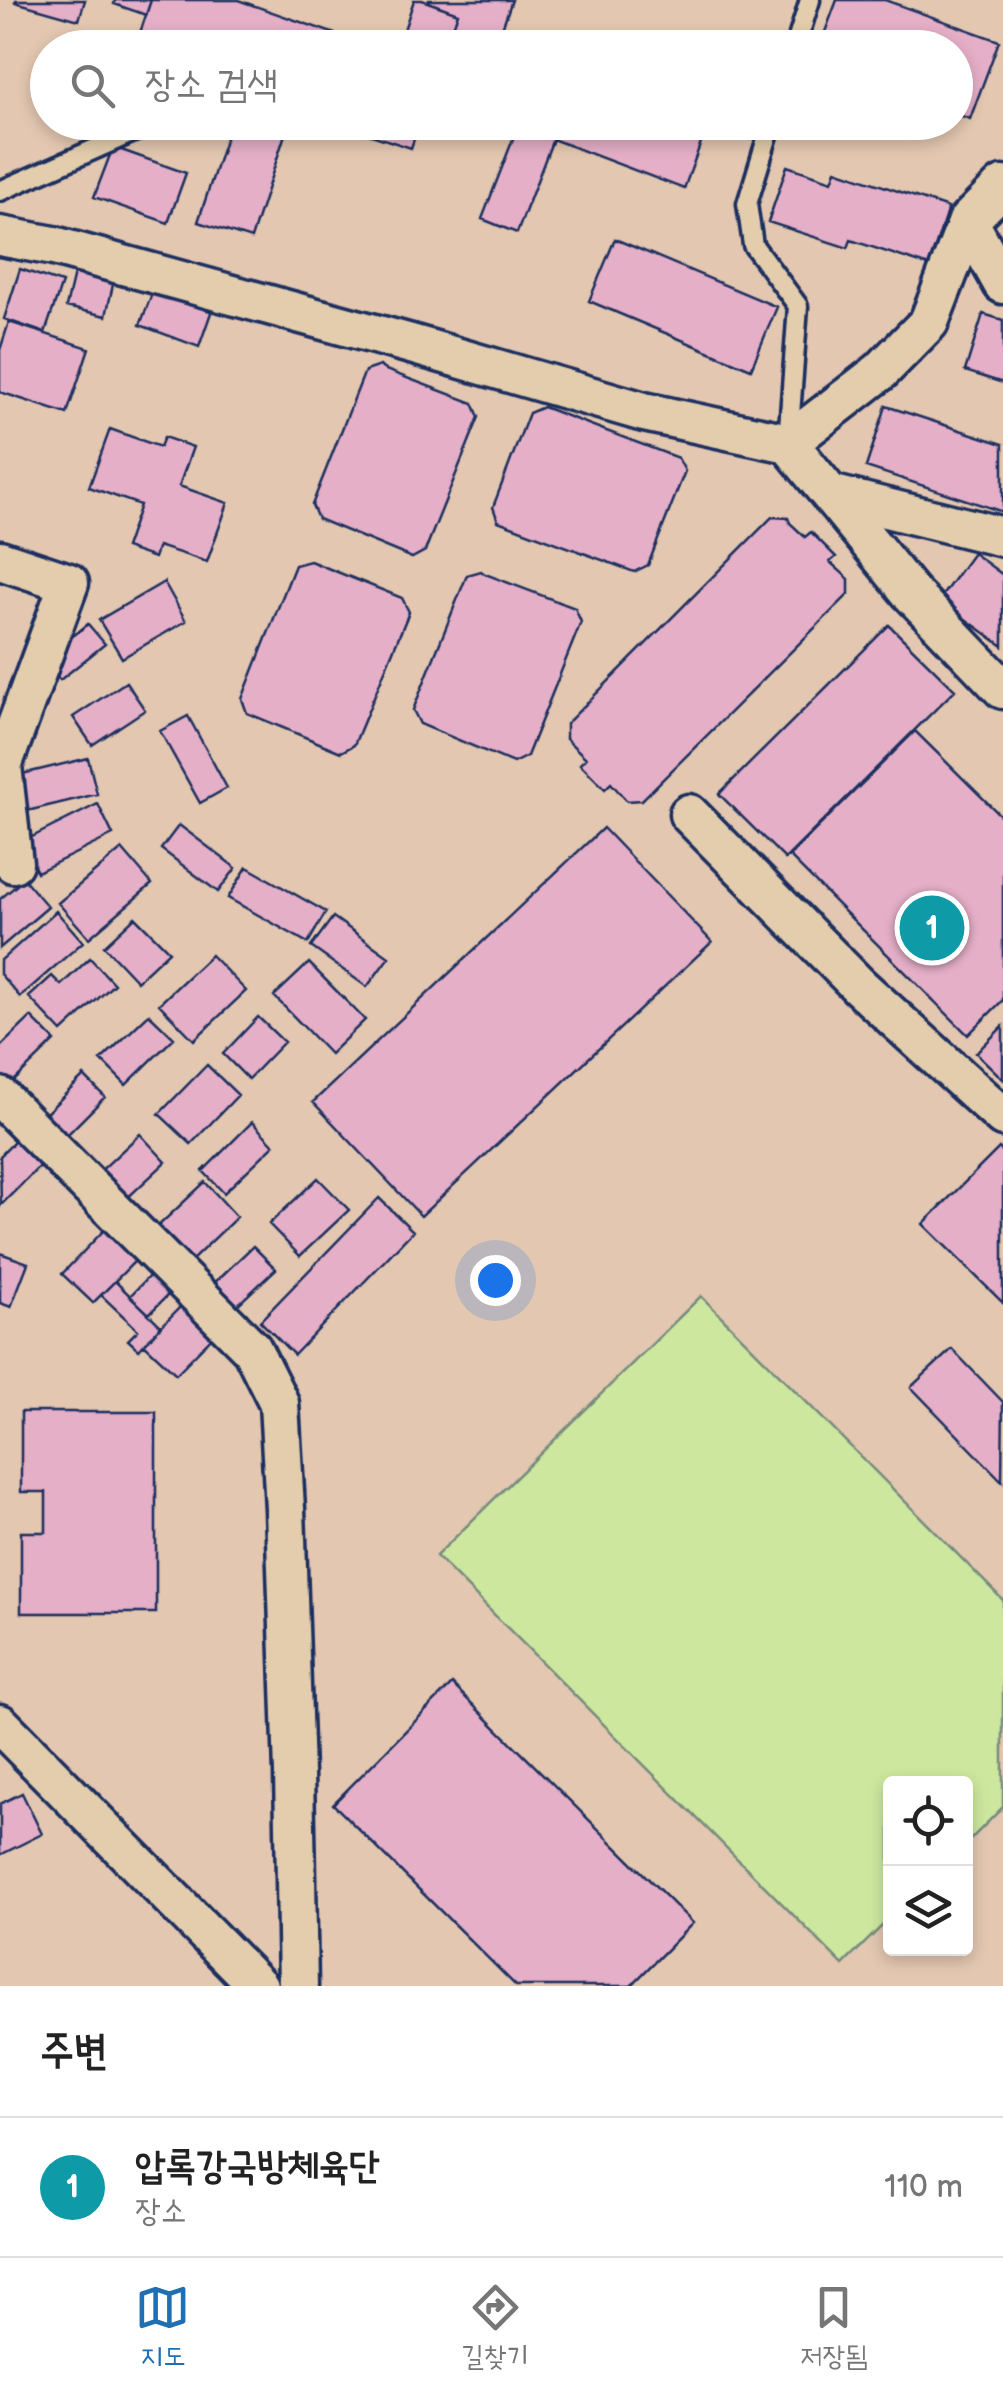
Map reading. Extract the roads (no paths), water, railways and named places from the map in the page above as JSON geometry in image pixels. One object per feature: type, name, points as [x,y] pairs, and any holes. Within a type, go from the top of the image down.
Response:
[{"type":"street","points":[[788,443],[881,370],[929,322],[968,221],[1003,186]]},
{"type":"street","points":[[968,221],[1003,284]]},
{"type":"street","points":[[0,236],[54,246],[644,412],[788,443],[910,592],[1003,689]]},
{"type":"street","points":[[830,494],[1003,537]]},
{"type":"street","points":[[0,560],[69,584],[2,766],[13,862]]},
{"type":"street","points":[[689,814],[859,986],[1003,1117]]},
{"type":"street","points":[[4,1109],[252,1349],[279,1404],[298,1986]]},
{"type":"street","points":[[0,1724],[258,1986]]},
{"type":"lane","points":[[801,30],[810,0]]},
{"type":"lane","points":[[0,190],[115,140]]},
{"type":"lane","points":[[767,140],[748,204],[753,246],[798,306],[788,443]]},
{"type":"place","name":"압록강국방체육단","points":[[932,928]]}]
